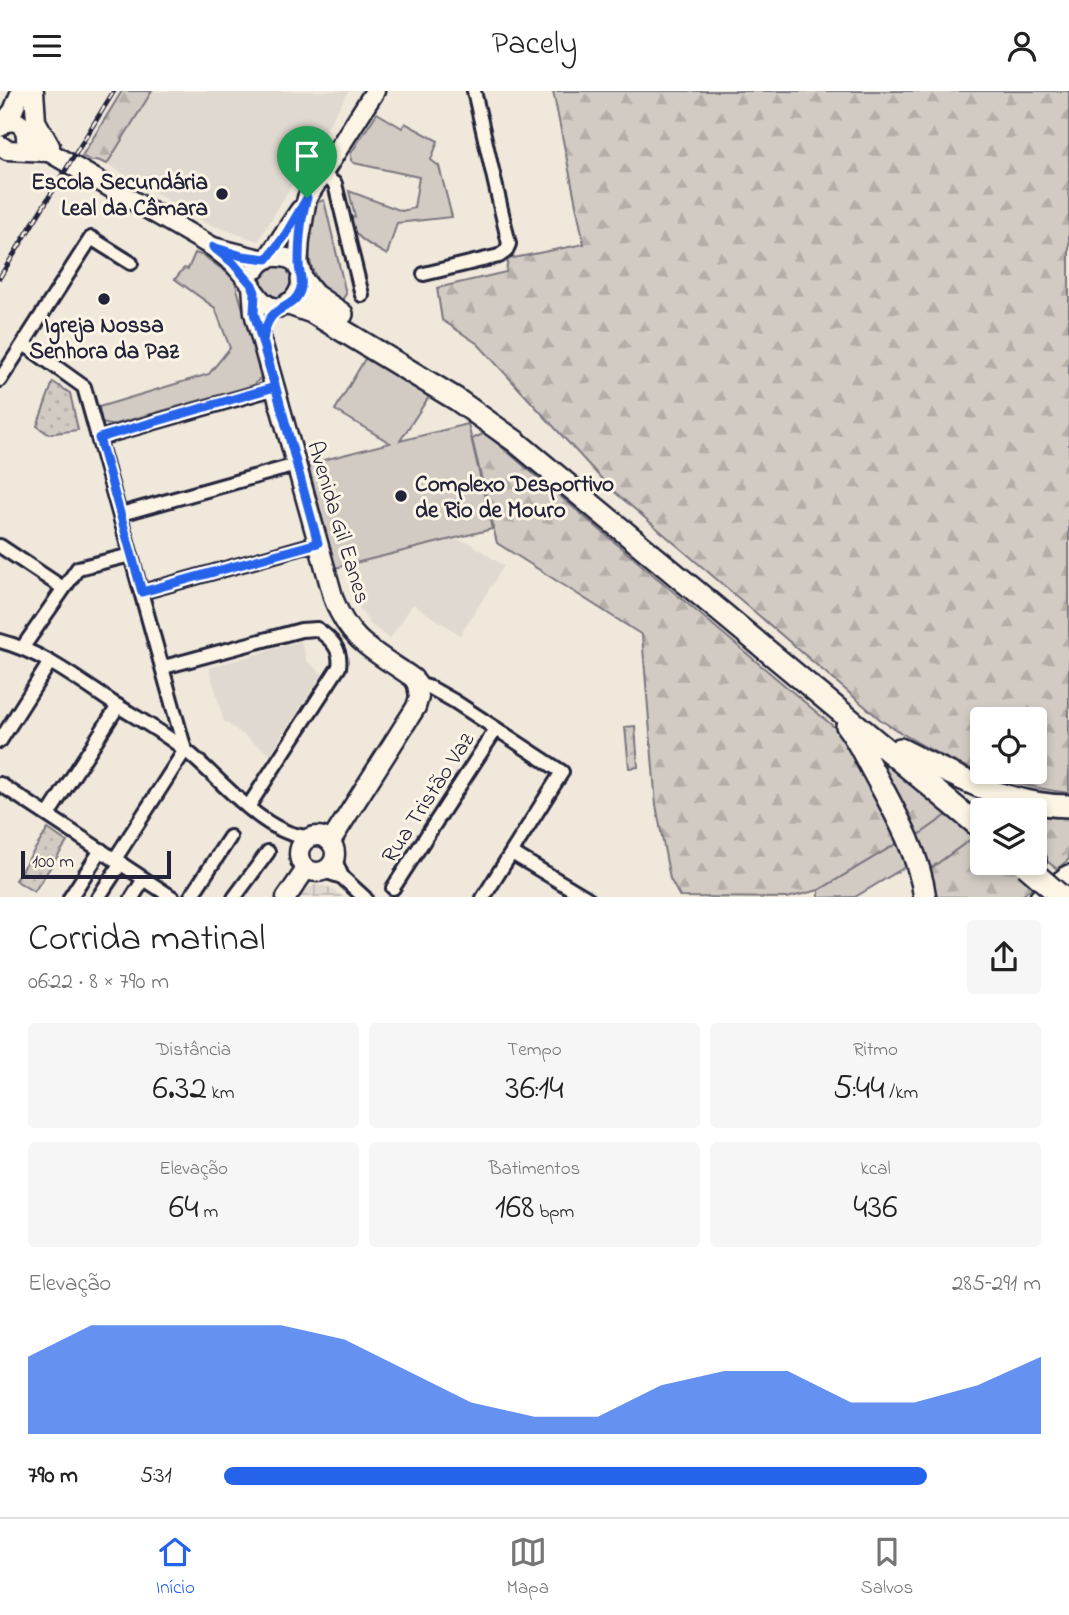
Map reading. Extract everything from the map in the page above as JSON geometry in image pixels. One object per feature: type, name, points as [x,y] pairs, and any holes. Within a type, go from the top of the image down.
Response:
[{"type":"highway","points":[[300,274],[322,302],[459,386],[516,425],[970,806]]},
{"type":"highway","points":[[285,305],[312,312],[456,399],[515,441],[970,819]]},
{"type":"highway","points":[[830,705],[854,736],[890,803],[921,874],[925,897]]},
{"type":"highway","points":[[900,749],[1002,794],[1069,807]]},
{"type":"highway","points":[[1047,874],[1069,888]]},
{"type":"highway","points":[[1041,875],[1062,897]]},
{"type":"highway","points":[[1042,897],[1069,876]]},
{"type":"street","points":[[2,125],[13,111],[21,91]]},
{"type":"street","points":[[8,152],[25,141],[26,103],[33,91]]},
{"type":"street","points":[[33,91],[36,121],[54,154]]},
{"type":"street","points":[[253,289],[255,270],[284,237],[375,91]]},
{"type":"street","points":[[424,274],[499,256],[506,251],[509,244],[474,91]]},
{"type":"street","points":[[2,125],[13,121],[54,154],[213,247],[233,263],[264,303],[285,305]]},
{"type":"street","points":[[8,152],[54,154]]},
{"type":"street","points":[[322,174],[335,184],[362,295]]},
{"type":"street","points":[[263,341],[269,318],[299,294],[301,231],[307,198]]},
{"type":"street","points":[[0,380],[91,238],[131,263]]},
{"type":"street","points":[[213,247],[265,260],[284,257],[291,260],[300,274]]},
{"type":"street","name":"Avenida Gil Eanes","points":[[253,289],[254,313],[334,600],[349,629],[372,651],[404,671],[417,684],[431,688],[562,772],[512,853]]},
{"type":"street","points":[[24,344],[84,387],[185,750],[99,897]]},
{"type":"street","points":[[99,438],[275,387]]},
{"type":"street","points":[[121,514],[296,465]]},
{"type":"street","points":[[142,592],[318,543]]},
{"type":"street","points":[[0,546],[63,588]]},
{"type":"street","points":[[23,647],[78,568],[131,555]]},
{"type":"street","points":[[164,667],[301,630],[317,629],[335,644],[341,658],[340,667],[248,807]]},
{"type":"street","points":[[0,641],[23,647],[50,662],[185,750],[248,807],[286,833],[321,838],[336,852],[287,897]]},
{"type":"street","points":[[0,741],[50,662]]},
{"type":"street","points":[[364,897],[342,877],[299,854],[302,843],[321,838],[410,703],[417,684]]},
{"type":"street","points":[[48,815],[118,706]]},
{"type":"street","name":"Rua Tristão Vaz","points":[[393,888],[496,729]]},
{"type":"street","points":[[0,784],[171,897]]},
{"type":"street","points":[[191,897],[230,837]]},
{"type":"street","points":[[71,897],[102,850]]},
{"type":"street","points":[[234,897],[268,852]]},
{"type":"street","points":[[484,897],[512,853],[585,897]]},
{"type":"street","points":[[133,897],[144,879]]},
{"type":"shaded area","name":"Escola Secundária Leal da Câmara","points":[[152,91],[349,91],[258,241],[206,223],[107,164]]},
{"type":"shaded area","points":[[440,536],[470,543],[504,566],[460,635],[413,604],[390,639],[370,624],[358,606],[350,585],[348,564]]},
{"type":"shaded area","points":[[301,641],[307,661],[322,674],[270,754],[224,721],[209,668]]},
{"type":"shaded area","points":[[315,885],[329,887],[343,897],[299,897],[306,889]]},
{"type":"green space","points":[[122,91],[152,91],[107,164],[91,161],[82,156]]},
{"type":"green space","points":[[553,91],[1069,91],[1069,793],[1020,784],[1047,784],[1047,707],[970,707],[970,769],[927,748],[882,721],[610,488],[478,344],[442,320],[437,288],[506,272],[508,259],[584,244]]},
{"type":"green space","points":[[377,113],[402,128],[405,123],[438,141],[431,160],[439,166],[452,217],[397,223],[387,255],[363,240],[351,226],[348,219],[355,217],[349,191],[402,211],[414,208],[419,177],[354,163],[351,160],[351,153]]},
{"type":"green space","points":[[324,200],[346,294],[340,303],[319,282],[310,260],[309,236],[313,207],[315,203]]},
{"type":"green space","points":[[195,253],[204,256],[234,278],[262,376],[254,385],[114,426],[102,423],[99,407],[209,374],[230,348],[215,308],[175,279],[184,268],[188,269]]},
{"type":"green space","points":[[276,264],[288,269],[293,281],[288,293],[276,298],[264,293],[259,281],[264,269]]},
{"type":"green space","name":"Complexo Desportivo de Rio de Mouro","points":[[366,357],[430,395],[400,441],[468,424],[492,529],[335,568],[308,464],[390,443],[335,410]]},
{"type":"green space","points":[[53,382],[70,393],[78,430],[48,434],[37,426]]},
{"type":"green space","points":[[485,433],[840,732],[857,755],[899,842],[819,890],[791,897],[680,897],[670,879],[656,805],[642,635],[497,543],[472,439]]},
{"type":"green space","points":[[635,726],[638,767],[629,768],[625,727]]},
{"type":"green space","points":[[880,752],[951,812],[913,839],[875,764]]},
{"type":"green space","points":[[1047,809],[1069,813],[1069,859],[1057,869],[1047,861]]},
{"type":"green space","points":[[951,812],[970,827],[970,840],[926,872],[913,839]]},
{"type":"green space","points":[[48,829],[67,842],[34,892],[15,880]]},
{"type":"green space","points":[[970,840],[970,875],[1025,875],[1036,884],[1021,897],[931,897],[926,872]]},
{"type":"green space","points":[[899,842],[910,864],[855,897],[819,897],[819,890]]},
{"type":"railway","points":[[0,277],[114,91]]},
{"type":"place","name":"Escola Secundária Leal da Câmara","points":[[222,194]]},
{"type":"place","name":"Igreja Nossa Senhora da Paz","points":[[104,299]]},
{"type":"place","name":"Complexo Desportivo de Rio de Mouro","points":[[401,496]]},
{"type":"route","points":[[307,198],[300,239],[299,268],[302,287],[295,300],[281,306],[269,318],[263,341],[318,543],[142,592],[99,438],[275,387],[254,313],[255,292],[252,285],[242,271],[213,247],[242,256],[267,259],[284,237],[307,198]]}]
